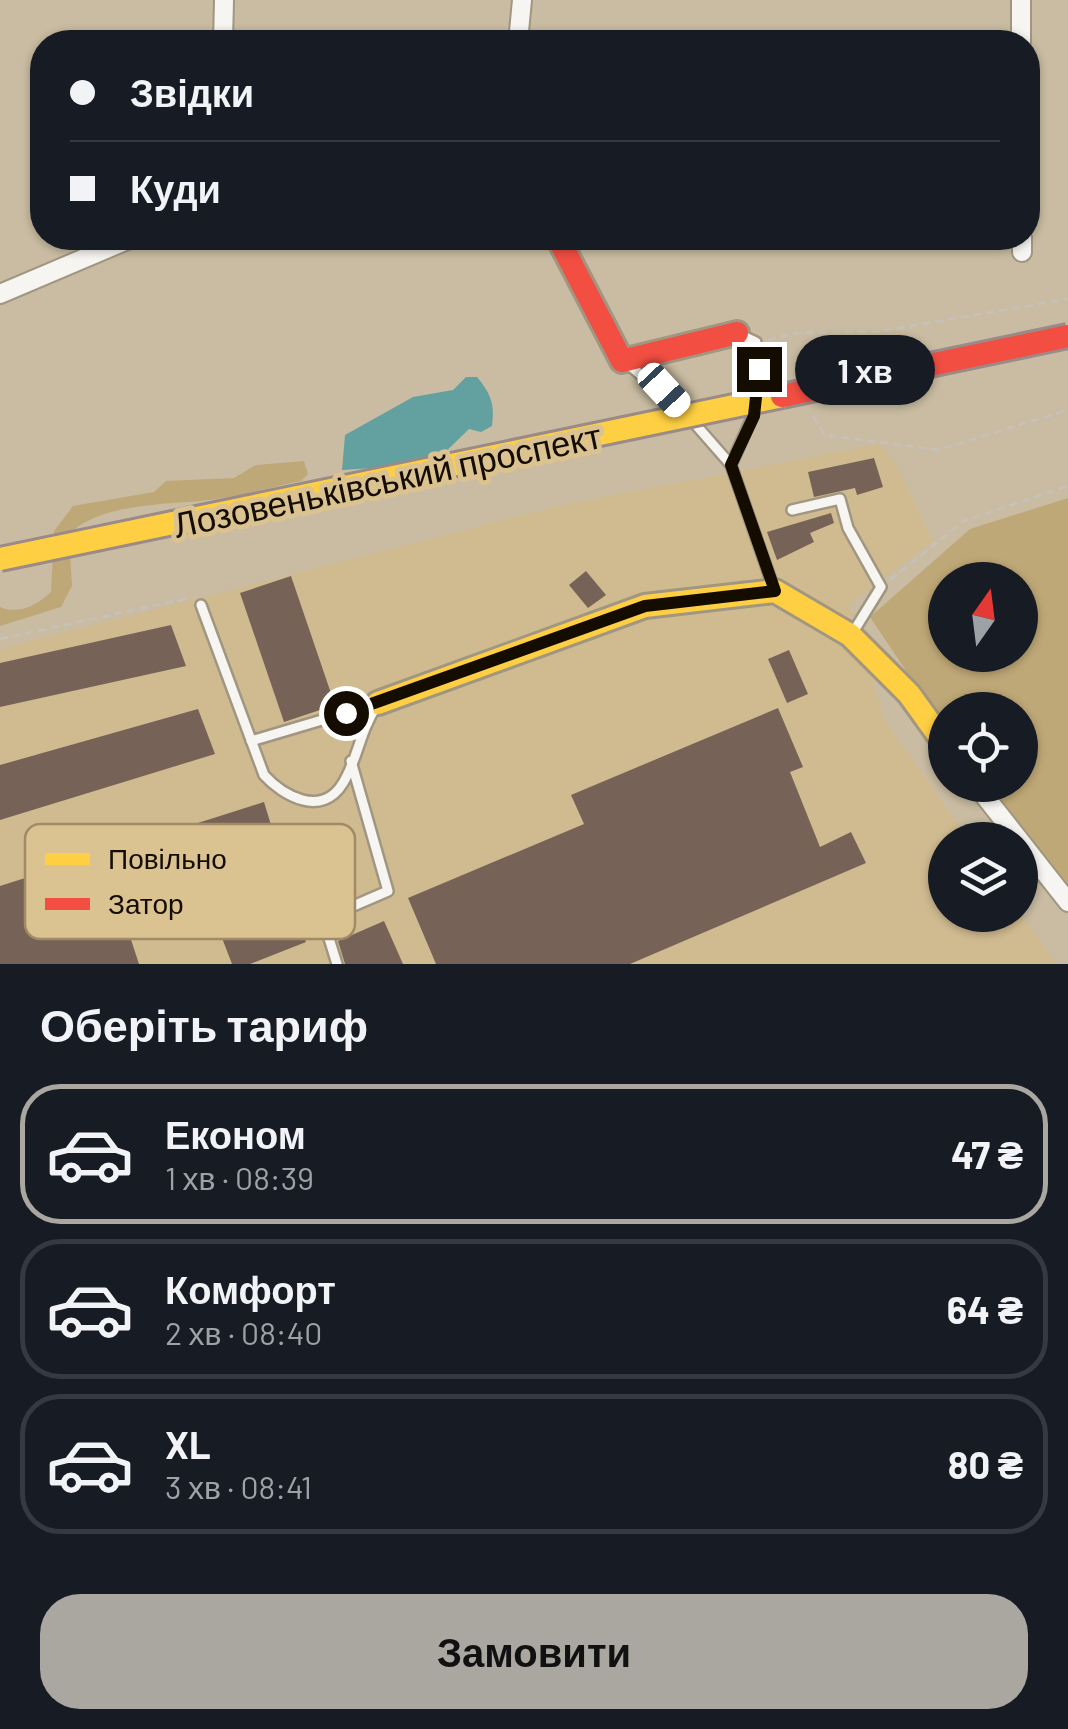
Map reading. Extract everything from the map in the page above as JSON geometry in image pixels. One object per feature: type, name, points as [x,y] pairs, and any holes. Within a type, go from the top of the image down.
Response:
[{"type":"main road","points":[[566,250],[580,270],[608,342],[622,361],[746,337]]},
{"type":"main road","name":"Лозовеньківський проспект","points":[[0,559],[1068,336]]},
{"type":"main road","points":[[378,704],[645,606],[775,591],[850,636],[908,694],[928,721]]},
{"type":"street","points":[[223,30],[224,0]]},
{"type":"street","points":[[519,30],[522,0]]},
{"type":"street","points":[[1021,0],[1021,30]]},
{"type":"street","points":[[0,294],[104,250]]},
{"type":"street","points":[[989,802],[1068,902]]},
{"type":"lane","points":[[731,465],[754,416],[746,337]]},
{"type":"lane","points":[[622,361],[664,390],[731,465],[775,591]]},
{"type":"lane","points":[[792,510],[840,499],[848,528],[880,586],[850,636]]},
{"type":"lane","points":[[201,606],[264,775],[282,794],[308,802],[327,798],[342,784],[362,726],[378,704]]},
{"type":"lane","points":[[251,741],[378,704]]},
{"type":"lane","points":[[350,759],[388,891],[355,905]]},
{"type":"lane","points":[[329,939],[337,964]]},
{"type":"path","points":[[746,337],[892,330],[1068,300]]},
{"type":"path","points":[[804,403],[824,435],[938,450],[1068,410]]},
{"type":"path","points":[[880,586],[964,521],[1068,486]]},
{"type":"path","points":[[0,638],[178,597],[190,598],[201,606]]},
{"type":"shaded area","points":[[879,444],[895,462],[933,541],[849,605],[885,720],[928,781],[928,802],[942,802],[956,822],[928,822],[928,932],[1034,932],[1056,964],[0,964],[0,649],[562,505]]},
{"type":"shaded area","points":[[304,461],[308,474],[301,481],[213,500],[131,508],[81,524],[69,534],[72,586],[61,607],[0,626],[0,607],[27,607],[51,592],[54,531],[73,506],[154,492],[166,481],[234,478],[256,465]]},
{"type":"shaded area","points":[[1068,498],[1068,913],[1038,868],[1038,822],[1007,822],[993,802],[1038,802],[1038,692],[928,692],[928,704],[870,617],[928,566],[928,672],[1038,672],[1038,562],[932,562],[970,529]]},
{"type":"water","points":[[466,377],[477,377],[489,394],[492,426],[481,432],[469,429],[433,464],[342,470],[345,435],[413,397],[453,390]]},
{"type":"building","points":[[874,458],[883,487],[857,495],[855,488],[814,497],[808,472]]},
{"type":"building","points":[[831,513],[834,523],[810,533],[814,542],[777,560],[767,532]]},
{"type":"building","points":[[586,571],[606,595],[588,608],[569,585]]},
{"type":"building","points":[[291,576],[335,705],[284,722],[240,593]]},
{"type":"building","points":[[171,625],[186,666],[0,707],[0,663]]},
{"type":"building","points":[[789,650],[808,694],[787,703],[768,659]]},
{"type":"building","points":[[778,708],[803,767],[790,772],[820,847],[851,832],[866,863],[630,964],[436,964],[408,898],[584,824],[571,795]]},
{"type":"building","points":[[198,709],[215,754],[0,820],[0,765]]},
{"type":"building","points":[[264,802],[271,824],[195,824]]},
{"type":"building","points":[[25,878],[25,939],[131,939],[139,964],[0,964],[0,886]]},
{"type":"building","points":[[384,921],[403,964],[345,964],[338,941],[355,939],[355,934]]},
{"type":"building","points":[[222,939],[306,942],[250,964],[232,964]]},
{"type":"traffic: slow","points":[[0,559],[782,396]]},
{"type":"traffic: slow","points":[[378,703],[645,606],[775,591],[850,635],[909,694],[928,720]]},
{"type":"traffic: jam","points":[[564,250],[622,361],[737,333]]},
{"type":"traffic: jam","points":[[782,396],[1068,336]]},
{"type":"route","points":[[346,713],[645,606],[775,591],[731,465],[754,416],[759,369]]}]
